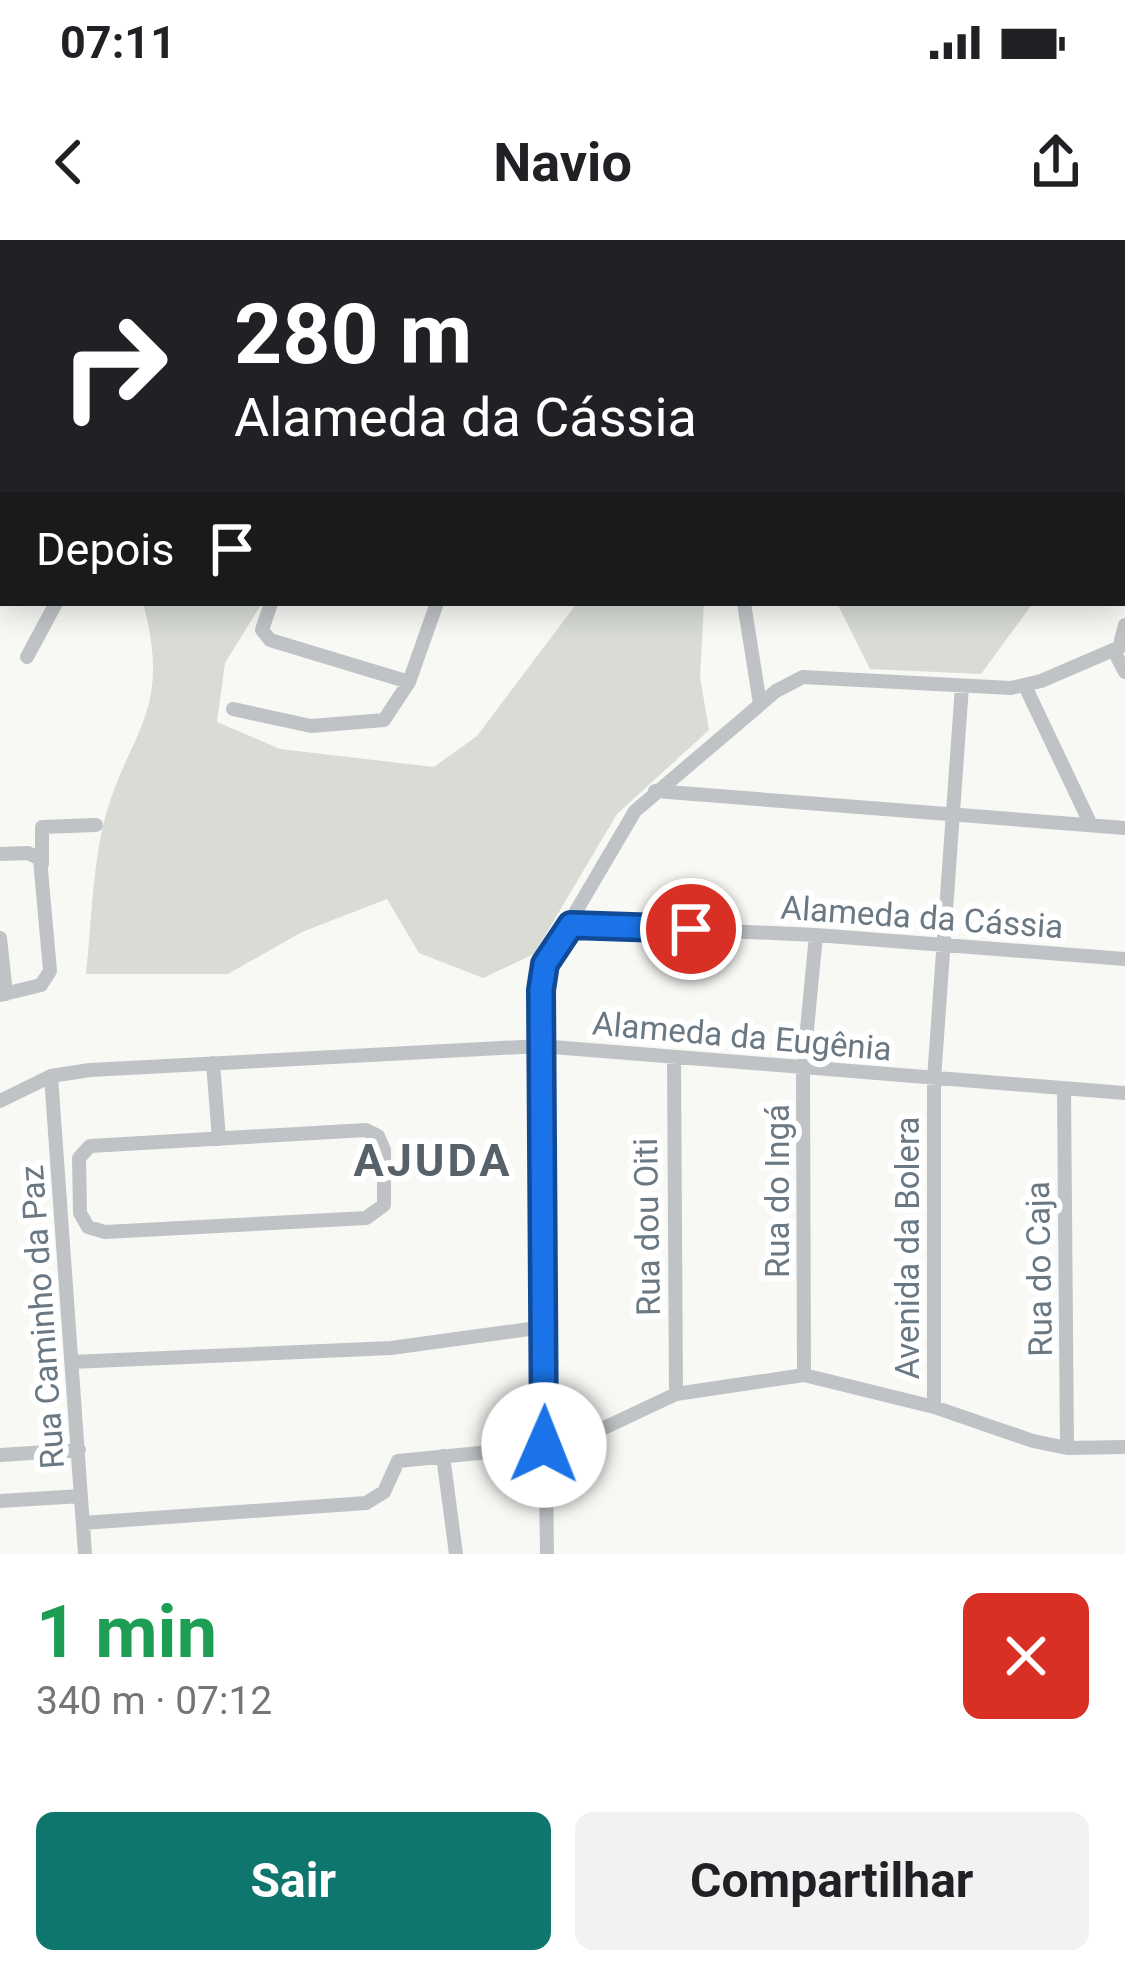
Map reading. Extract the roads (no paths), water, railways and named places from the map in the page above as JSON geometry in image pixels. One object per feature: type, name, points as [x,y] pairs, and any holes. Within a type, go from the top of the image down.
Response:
[{"type":"street","points":[[28,657],[54,606]]},
{"type":"street","points":[[270,606],[262,629],[270,640],[409,682]]},
{"type":"street","points":[[232,709],[280,723],[370,724],[388,717],[409,682],[436,606]]},
{"type":"street","points":[[744,606],[760,704]]},
{"type":"street","points":[[1125,625],[1119,648],[1125,672]]},
{"type":"street","points":[[547,1554],[540,1046],[545,964],[622,831],[655,791],[760,704],[803,677],[1025,686],[1119,648]]},
{"type":"street","name":"Avenida da Bolera","points":[[934,1407],[934,1079],[962,686]]},
{"type":"street","points":[[1025,686],[1091,824]]},
{"type":"street","points":[[655,791],[1125,828]]},
{"type":"street","points":[[0,938],[3,994],[48,980],[38,859],[43,827],[96,825]]},
{"type":"street","points":[[0,854],[38,859]]},
{"type":"street","name":"Alameda da Cássia","points":[[571,925],[816,935],[1125,958]]},
{"type":"street","name":"Rua do Ingá","points":[[804,1375],[803,1071],[816,935]]},
{"type":"street","name":"Alameda da Eugênia","points":[[0,1101],[51,1076],[540,1046],[803,1071],[1125,1093]]},
{"type":"street","name":"Rua dou Oiti","points":[[674,1058],[676,1394]]},
{"type":"street","points":[[213,1063],[219,1139]]},
{"type":"street","name":"Rua Caminho da Paz","points":[[51,1076],[86,1554]]},
{"type":"street","name":"Rua do Caja","points":[[1064,1090],[1067,1448]]},
{"type":"street","points":[[373,1133],[384,1150],[384,1204],[357,1220],[105,1232],[83,1222],[79,1158],[86,1148],[219,1139],[373,1133]]},
{"type":"street","points":[[71,1362],[391,1348],[544,1327]]},
{"type":"street","points":[[83,1523],[366,1503],[384,1492],[398,1461],[581,1440],[676,1394],[804,1375],[934,1407],[1067,1448],[1125,1447]]},
{"type":"street","points":[[0,1455],[79,1450]]},
{"type":"street","points":[[443,1456],[456,1554]]},
{"type":"street","points":[[0,1501],[81,1496]]},
{"type":"district","name":"AJUDA","points":[[433,1160]]}]
